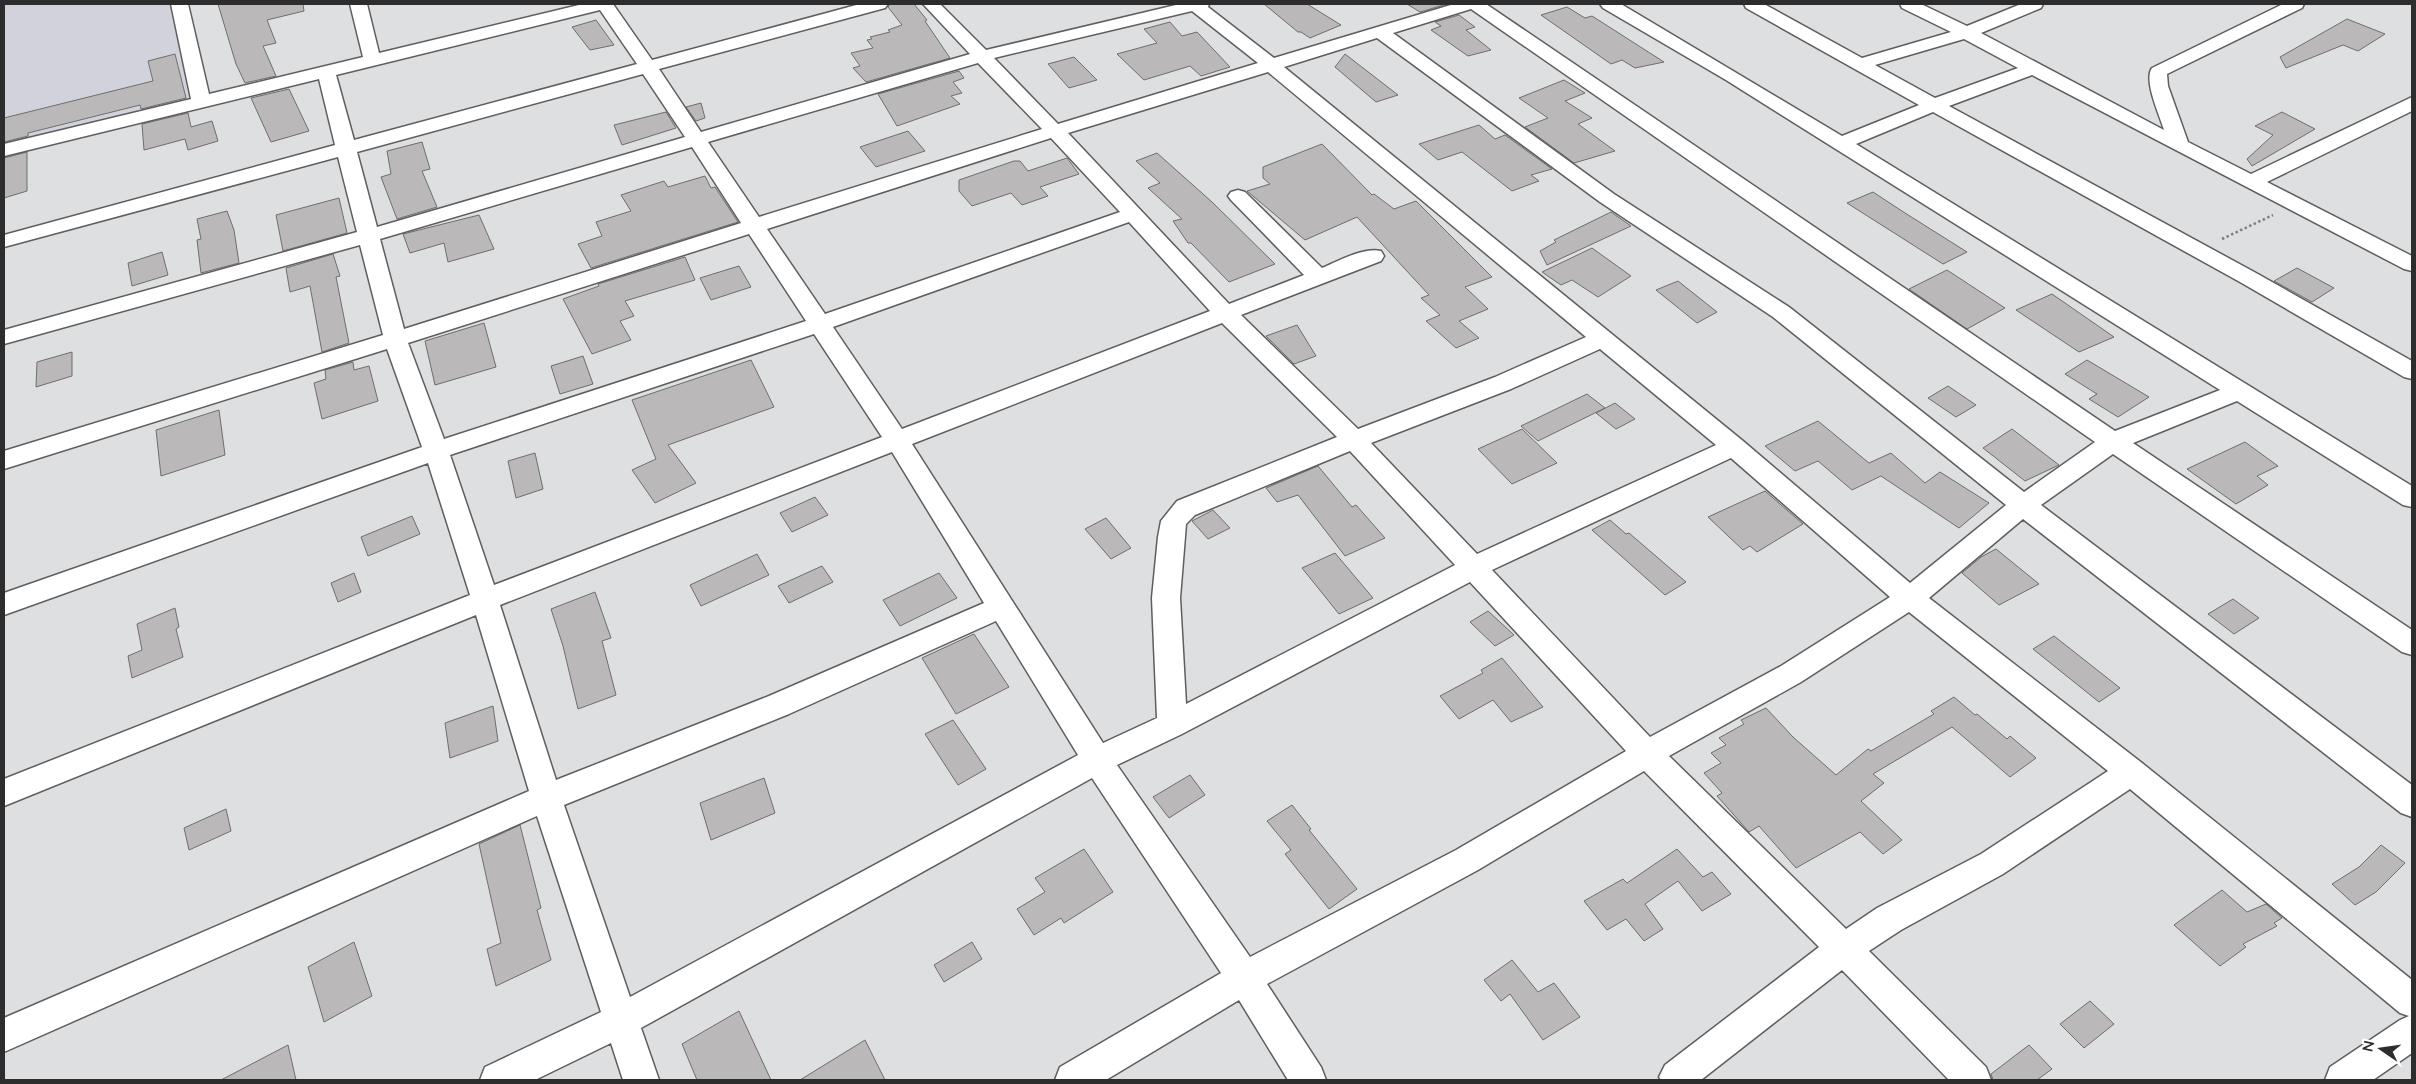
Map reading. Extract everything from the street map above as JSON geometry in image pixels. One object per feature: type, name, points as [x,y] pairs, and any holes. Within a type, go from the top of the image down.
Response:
[{"type":"street","points":[[179,4],[201,100]]},
{"type":"street","points":[[358,4],[372,59]]},
{"type":"street","points":[[4,150],[201,100],[604,4],[896,439],[1097,760],[1244,978],[1308,1080]]},
{"type":"street","points":[[4,241],[879,4]]},
{"type":"street","points":[[931,4],[1055,131],[1224,313],[1354,440],[1474,566],[1647,754],[1972,1080]]},
{"type":"street","points":[[4,337],[368,236],[982,56],[1196,4],[1734,447],[1910,598],[2131,772],[2412,1001]]},
{"type":"street","points":[[4,460],[1055,131],[1471,4]]},
{"type":"street","points":[[1475,4],[2113,442],[2412,644]]},
{"type":"street","points":[[1609,4],[1732,76],[1839,144],[2241,390],[2412,498]]},
{"type":"street","points":[[1752,4],[2201,250],[2412,371]]},
{"type":"street","points":[[1908,4],[1969,32],[2033,70],[2412,264]]},
{"type":"street","points":[[1860,64],[1969,32],[2034,4]]},
{"type":"street","points":[[2179,145],[2159,86],[2158,72],[2296,4]]},
{"type":"street","points":[[1380,32],[1607,198],[1781,312],[2023,505],[2412,803]]},
{"type":"street","points":[[1839,144],[1934,104],[2033,70]]},
{"type":"street","points":[[326,71],[395,339],[436,452],[486,600],[546,798],[641,1080]]},
{"type":"street","points":[[2252,181],[2383,119],[2412,103]]},
{"type":"street","points":[[1238,196],[1319,277]]},
{"type":"street","points":[[4,604],[436,452],[820,324],[1133,214]]},
{"type":"street","points":[[4,793],[486,600],[896,439],[1373,256]]},
{"type":"street","points":[[1172,726],[1166,598],[1174,521],[1186,508],[1354,440],[1504,383],[1602,340]]},
{"type":"street","points":[[1073,1080],[1244,978],[1467,860],[1647,754],[1790,674],[1910,598],[2023,505],[2113,442],[2241,390]]},
{"type":"street","points":[[498,1080],[621,1020],[1097,760],[1172,726],[1474,566],[1734,447]]},
{"type":"street","points":[[4,1035],[546,798],[779,705],[1002,607]]},
{"type":"street","points":[[1677,1078],[1843,949],[1889,919],[1992,864],[2131,772]]},
{"type":"street","points":[[2343,1080],[2412,1032]]},
{"type":"path","points":[[2201,250],[2296,203]]},
{"type":"shaded area","points":[[4,4],[179,4],[201,100],[4,150]]},
{"type":"building","points":[[218,4],[303,4],[304,11],[267,20],[276,43],[263,46],[276,76],[245,83],[236,64]]},
{"type":"building","points":[[890,4],[914,4],[927,20],[925,21],[950,58],[866,82],[853,68],[860,66],[851,53],[873,48],[867,40],[872,39],[870,37],[890,32],[888,30],[902,25],[888,7]]},
{"type":"building","points":[[1264,4],[1307,4],[1341,25],[1310,38],[1298,32]]},
{"type":"building","points":[[1407,4],[1447,4],[1420,12]]},
{"type":"building","points":[[1567,7],[1585,18],[1592,16],[1664,62],[1635,68],[1622,60],[1611,64],[1541,15]]},
{"type":"building","points":[[1459,15],[1475,27],[1466,30],[1491,50],[1468,56],[1431,30],[1441,26],[1435,22]]},
{"type":"building","points":[[2347,19],[2385,34],[2358,51],[2343,45],[2286,68],[2280,57]]},
{"type":"building","points":[[596,20],[614,45],[590,50],[572,27]]},
{"type":"building","points":[[1170,22],[1182,36],[1197,32],[1230,67],[1201,76],[1190,66],[1144,80],[1117,54],[1157,43],[1144,29]]},
{"type":"building","points":[[175,54],[186,98],[141,109],[140,105],[28,133],[28,136],[4,142],[4,118],[153,81],[148,61]]},
{"type":"building","points":[[1345,54],[1398,95],[1376,102],[1335,67]]},
{"type":"building","points":[[1074,57],[1097,80],[1069,88],[1048,64]]},
{"type":"building","points":[[959,71],[964,78],[953,82],[962,93],[951,96],[960,104],[897,126],[878,94]]},
{"type":"building","points":[[1564,80],[1585,93],[1565,101],[1592,118],[1578,124],[1615,151],[1574,163],[1525,127],[1548,118],[1519,98]]},
{"type":"building","points":[[289,89],[309,131],[271,142],[251,98]]},
{"type":"building","points":[[701,103],[705,118],[696,121],[686,107]]},
{"type":"building","points":[[666,112],[676,128],[622,145],[614,125]]},
{"type":"building","points":[[2282,112],[2315,129],[2252,166],[2247,159],[2273,135],[2255,126]]},
{"type":"building","points":[[188,113],[191,127],[212,121],[218,141],[188,150],[185,139],[144,150],[142,124]]},
{"type":"building","points":[[1479,125],[1495,139],[1505,135],[1552,169],[1531,175],[1539,181],[1512,191],[1462,152],[1438,160],[1419,144]]},
{"type":"building","points":[[908,131],[925,151],[876,167],[860,147]]},
{"type":"building","points":[[422,142],[430,169],[422,171],[437,207],[397,219],[381,177],[391,174],[387,151]]},
{"type":"building","points":[[1322,144],[1372,195],[1374,194],[1394,209],[1416,201],[1492,277],[1465,287],[1488,309],[1459,321],[1479,338],[1456,348],[1426,321],[1440,315],[1421,298],[1429,295],[1357,217],[1305,240],[1247,191],[1270,184],[1263,178],[1263,167]]},
{"type":"building","points":[[27,152],[27,191],[4,198],[4,158]]},
{"type":"building","points":[[1157,153],[1212,202],[1275,264],[1229,282],[1191,243],[1188,243],[1173,221],[1182,219],[1148,188],[1160,183],[1136,161]]},
{"type":"building","points":[[1067,158],[1079,174],[1040,187],[1048,196],[1022,205],[1011,193],[972,206],[959,191],[959,180],[1014,161],[1020,161],[1028,171]]},
{"type":"building","points":[[705,176],[711,188],[715,187],[738,222],[591,268],[578,244],[602,236],[596,222],[631,211],[621,195],[664,181],[668,187]]},
{"type":"building","points":[[1873,192],[1967,252],[1943,264],[1847,203]]},
{"type":"building","points":[[339,198],[347,233],[283,251],[276,215]]},
{"type":"building","points":[[227,211],[234,230],[239,263],[201,273],[197,240],[201,239],[197,219]]},
{"type":"building","points":[[1611,212],[1631,226],[1547,265],[1540,251],[1556,242],[1554,240]]},
{"type":"building","points":[[479,215],[494,249],[448,262],[444,243],[410,253],[403,234]]},
{"type":"building","points":[[1592,248],[1631,276],[1598,297],[1572,280],[1561,285],[1542,272]]},
{"type":"building","points":[[162,252],[168,275],[132,286],[128,263]]},
{"type":"building","points":[[333,254],[340,276],[336,277],[349,343],[322,352],[310,286],[290,292],[286,268]]},
{"type":"building","points":[[685,257],[695,280],[625,301],[634,316],[620,321],[631,340],[592,354],[563,299],[599,286],[598,284]]},
{"type":"building","points":[[739,266],[751,287],[711,300],[700,278]]},
{"type":"building","points":[[2297,268],[2334,288],[2312,302],[2274,281]]},
{"type":"building","points":[[1947,270],[2005,308],[1967,329],[1909,289]]},
{"type":"building","points":[[1678,281],[1717,312],[1697,323],[1656,290]]},
{"type":"building","points":[[2052,294],[2114,337],[2079,352],[2016,310]]},
{"type":"building","points":[[484,323],[496,367],[435,385],[425,341]]},
{"type":"building","points":[[1297,325],[1316,356],[1294,364],[1266,336]]},
{"type":"building","points":[[72,352],[72,376],[36,387],[37,362]]},
{"type":"building","points":[[583,356],[593,384],[560,394],[551,366]]},
{"type":"building","points":[[751,360],[774,407],[668,445],[696,483],[655,503],[632,470],[656,459],[632,400]]},
{"type":"building","points":[[2087,360],[2149,397],[2118,417],[2089,399],[2097,394],[2065,374]]},
{"type":"building","points":[[353,362],[354,370],[369,366],[378,401],[322,419],[314,383],[326,379],[325,370]]},
{"type":"building","points":[[1948,386],[1976,405],[1956,417],[1928,398]]},
{"type":"building","points":[[1587,394],[1605,408],[1538,441],[1521,426]]},
{"type":"building","points":[[1615,403],[1635,419],[1616,429],[1596,413]]},
{"type":"building","points":[[219,410],[225,455],[161,476],[156,430]]},
{"type":"building","points":[[1818,421],[1869,463],[1891,453],[1925,483],[1940,472],[1989,503],[1959,528],[1881,476],[1852,490],[1818,461],[1795,471],[1765,446]]},
{"type":"building","points":[[1522,429],[1557,463],[1512,484],[1478,449]]},
{"type":"building","points":[[2012,429],[2059,465],[2025,481],[1983,448]]},
{"type":"building","points":[[2245,442],[2278,466],[2257,476],[2268,485],[2236,504],[2187,469]]},
{"type":"building","points":[[535,453],[543,489],[516,498],[508,461]]},
{"type":"building","points":[[1318,466],[1352,507],[1356,505],[1385,538],[1345,556],[1298,495],[1277,502],[1266,488]]},
{"type":"building","points":[[1765,491],[1803,524],[1757,552],[1750,546],[1743,550],[1708,517]]},
{"type":"building","points":[[815,497],[828,515],[792,532],[780,513]]},
{"type":"building","points":[[1213,510],[1230,528],[1208,539],[1192,521]]},
{"type":"building","points":[[412,516],[420,534],[368,556],[361,537]]},
{"type":"building","points":[[1106,518],[1131,548],[1111,559],[1085,529]]},
{"type":"building","points":[[1610,520],[1626,534],[1629,533],[1686,582],[1665,595],[1592,530]]},
{"type":"building","points":[[1996,549],[2039,584],[1999,605],[1962,573],[1981,557]]},
{"type":"building","points":[[1335,553],[1373,598],[1339,614],[1302,568]]},
{"type":"building","points":[[757,554],[769,575],[701,606],[690,585]]},
{"type":"building","points":[[822,566],[833,582],[789,603],[778,586]]},
{"type":"building","points":[[354,573],[361,592],[338,602],[331,583]]},
{"type":"building","points":[[939,573],[957,598],[900,626],[883,600]]},
{"type":"building","points":[[595,592],[611,638],[602,641],[616,695],[578,709],[563,646],[551,609]]},
{"type":"building","points":[[2233,599],[2259,618],[2234,634],[2208,614]]},
{"type":"building","points":[[175,608],[179,627],[176,629],[183,657],[132,678],[128,656],[142,650],[137,624]]},
{"type":"building","points":[[1488,611],[1514,635],[1495,646],[1470,622]]},
{"type":"building","points":[[974,634],[1009,687],[956,714],[922,658]]},
{"type":"building","points":[[2054,636],[2120,688],[2099,702],[2033,649]]},
{"type":"building","points":[[1502,658],[1543,707],[1511,722],[1493,700],[1459,719],[1440,696],[1483,673],[1481,670]]},
{"type":"building","points":[[1954,697],[2007,739],[2010,736],[2036,758],[2010,777],[1952,727],[1873,774],[1884,783],[1861,801],[1902,840],[1883,854],[1860,832],[1796,868],[1759,826],[1749,832],[1717,796],[1722,793],[1704,773],[1721,763],[1711,753],[1726,745],[1719,738],[1744,724],[1741,720],[1766,708],[1793,737],[1836,775],[1868,749],[1871,751],[1934,714],[1931,711]]},
{"type":"building","points":[[493,706],[498,741],[450,758],[445,723]]},
{"type":"building","points":[[953,720],[986,769],[958,785],[925,734]]},
{"type":"building","points":[[1190,775],[1205,795],[1169,818],[1153,797]]},
{"type":"building","points":[[764,778],[775,813],[711,840],[700,803]]},
{"type":"building","points":[[1292,805],[1311,829],[1309,830],[1357,889],[1329,909],[1285,854],[1291,850],[1267,821]]},
{"type":"building","points":[[226,809],[231,831],[189,850],[184,828]]},
{"type":"building","points":[[520,825],[541,908],[537,910],[551,960],[496,986],[487,949],[501,943],[479,844]]},
{"type":"building","points":[[2381,845],[2405,863],[2376,892],[2355,905],[2332,884],[2359,867]]},
{"type":"building","points":[[1084,849],[1113,892],[1064,923],[1061,918],[1034,935],[1017,909],[1045,892],[1035,878]]},
{"type":"building","points":[[1677,849],[1703,877],[1712,872],[1731,894],[1702,911],[1678,881],[1645,904],[1663,929],[1644,941],[1626,919],[1607,930],[1584,901],[1623,879],[1627,883]]},
{"type":"building","points":[[2222,890],[2247,912],[2266,904],[2282,918],[2274,923],[2277,926],[2243,944],[2246,947],[2220,966],[2174,925]]},
{"type":"building","points":[[354,942],[372,996],[324,1022],[308,967]]},
{"type":"building","points":[[972,942],[982,959],[944,982],[934,965]]},
{"type":"building","points":[[1512,960],[1538,992],[1554,983],[1580,1017],[1543,1040],[1510,994],[1501,1001],[1484,980]]},
{"type":"building","points":[[2090,1001],[2114,1024],[2084,1048],[2060,1024]]},
{"type":"building","points":[[739,1011],[771,1080],[697,1080],[682,1044]]},
{"type":"building","points":[[865,1040],[885,1080],[800,1080]]},
{"type":"building","points":[[288,1045],[296,1080],[221,1080]]},
{"type":"building","points":[[2029,1045],[2052,1069],[2037,1080],[1993,1080],[1991,1074]]}]
